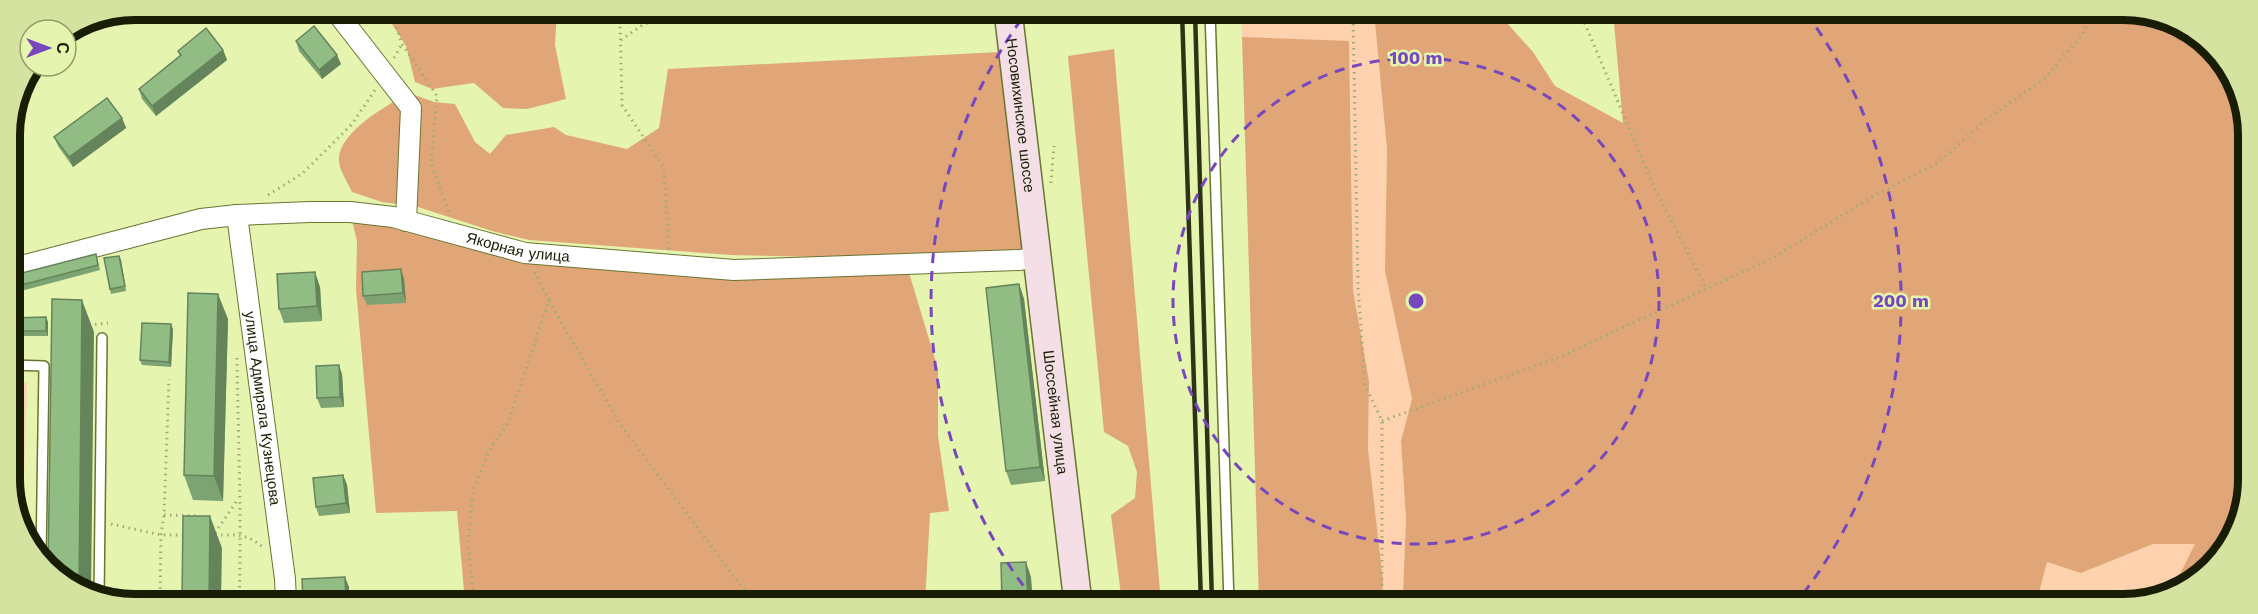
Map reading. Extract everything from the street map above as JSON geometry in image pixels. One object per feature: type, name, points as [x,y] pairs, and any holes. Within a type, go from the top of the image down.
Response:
[{"type":"main road","name":"Носовихинское шоссе","points":[[1010,20],[1033,220]]},
{"type":"main road","name":"Шоссейная улица","points":[[1033,220],[1077,594]]},
{"type":"street","points":[[343,20],[411,108],[406,220]]},
{"type":"street","name":"Якорная улица","points":[[20,266],[201,219],[237,215],[350,212],[406,220],[525,253],[670,266],[734,270],[907,266],[1020,260],[1036,257]]},
{"type":"street","name":"улица Адмирала Кузнецова","points":[[237,215],[285,579],[285,594]]},
{"type":"lane","points":[[1210,20],[1229,594]]},
{"type":"lane","points":[[99,589],[102,338]]},
{"type":"lane","points":[[20,365],[44,366],[41,547]]},
{"type":"path","points":[[620,20],[622,105],[664,168],[670,266]]},
{"type":"path","points":[[620,40],[654,20]]},
{"type":"path","points":[[1353,20],[1358,286],[1365,385],[1382,421],[1382,594]]},
{"type":"path","points":[[1583,20],[1654,187],[1706,288]]},
{"type":"path","points":[[1382,421],[1557,358],[1771,259],[1872,197],[1940,162],[1989,117],[2043,80],[2083,34],[2088,20]]},
{"type":"path","points":[[265,197],[303,173],[352,124],[386,75],[402,44]]},
{"type":"path","points":[[525,253],[549,300],[620,424],[747,594]]},
{"type":"path","points":[[473,594],[468,542],[473,490],[491,447],[508,423],[549,300]]},
{"type":"path","points":[[237,350],[238,499],[242,534],[239,594]]},
{"type":"path","points":[[160,594],[160,535],[164,515],[169,379]]},
{"type":"path","points":[[213,535],[238,499]]},
{"type":"path","points":[[24,509],[41,518]]},
{"type":"path","points":[[164,515],[199,516],[204,522]]},
{"type":"path","points":[[99,522],[160,535],[192,535]]},
{"type":"path","points":[[208,529],[213,535]]},
{"type":"path","points":[[213,535],[242,534],[251,537]]},
{"type":"shaded area","points":[[389,20],[556,20],[555,45],[566,99],[527,109],[503,108],[474,83],[432,89],[415,82],[406,46]]},
{"type":"shaded area","points":[[1241,20],[1375,20],[1387,149],[1385,271],[1412,399],[1401,441],[1406,519],[1403,594],[1382,594],[1383,581],[1368,449],[1369,381],[1353,290],[1349,42],[1242,37]]},
{"type":"shaded area","points":[[1375,20],[1504,20],[1533,52],[1555,86],[1623,123],[1614,20],[2131,20],[2174,31],[2194,43],[2215,64],[2230,90],[2238,127],[2238,487],[2230,524],[2210,555],[2199,566],[2172,584],[2180,574],[2195,544],[2153,544],[2081,573],[2047,562],[2039,594],[1403,594],[1406,519],[1401,441],[1412,399],[1385,271],[1387,149]]},
{"type":"shaded area","points":[[1242,37],[1349,41],[1353,290],[1369,381],[1368,449],[1383,581],[1382,594],[1259,594]]},
{"type":"shaded area","points":[[1114,49],[1160,594],[1121,594],[1111,515],[1135,498],[1137,472],[1128,446],[1104,432],[1068,56]]},
{"type":"shaded area","points":[[999,52],[1023,249],[913,259],[731,255],[529,240],[492,231],[418,207],[382,202],[352,192],[339,162],[340,151],[354,131],[377,112],[409,93],[434,102],[455,104],[475,142],[490,154],[506,135],[554,127],[566,135],[627,149],[659,128],[668,69]]},
{"type":"shaded area","points":[[350,212],[458,236],[671,266],[907,266],[938,369],[938,436],[949,511],[930,513],[925,594],[464,594],[457,511],[376,513],[356,289],[357,241]]},
{"type":"shaded area","points":[[20,383],[27,383],[24,481],[20,481]]},
{"type":"shaded area","points":[[2153,544],[2196,544],[2180,574],[2172,584],[2153,591],[2131,594],[2039,594],[2047,562],[2081,573]]},
{"type":"building","points":[[314,26],[337,55],[319,70],[296,41]]},
{"type":"building","points":[[206,28],[223,50],[152,106],[139,89],[181,55],[178,51]]},
{"type":"building","points":[[107,98],[122,118],[69,157],[54,137]]},
{"type":"building","points":[[96,254],[98,265],[20,285],[20,273]]},
{"type":"building","points":[[119,256],[125,286],[110,289],[104,258]]},
{"type":"building","points":[[401,269],[403,293],[363,296],[362,272]]},
{"type":"building","points":[[315,272],[317,306],[279,309],[277,274]]},
{"type":"building","points":[[1019,284],[1040,467],[1006,471],[986,288]]},
{"type":"building","points":[[188,293],[218,294],[214,476],[184,475]]},
{"type":"building","points":[[52,299],[82,300],[79,580],[64,571],[48,556]]},
{"type":"building","points":[[46,317],[46,331],[20,331],[20,318]]},
{"type":"building","points":[[142,323],[171,324],[169,362],[140,360]]},
{"type":"building","points":[[339,365],[340,397],[317,398],[316,366]]},
{"type":"building","points":[[343,475],[346,503],[316,507],[313,478]]},
{"type":"building","points":[[183,516],[210,516],[209,594],[182,594]]},
{"type":"building","points":[[1026,562],[1028,594],[1002,594],[1001,563]]},
{"type":"building","points":[[345,577],[346,594],[303,594],[302,579]]},
{"type":"railway","points":[[1182,20],[1201,594]]},
{"type":"railway","points":[[1195,20],[1212,594]]}]
